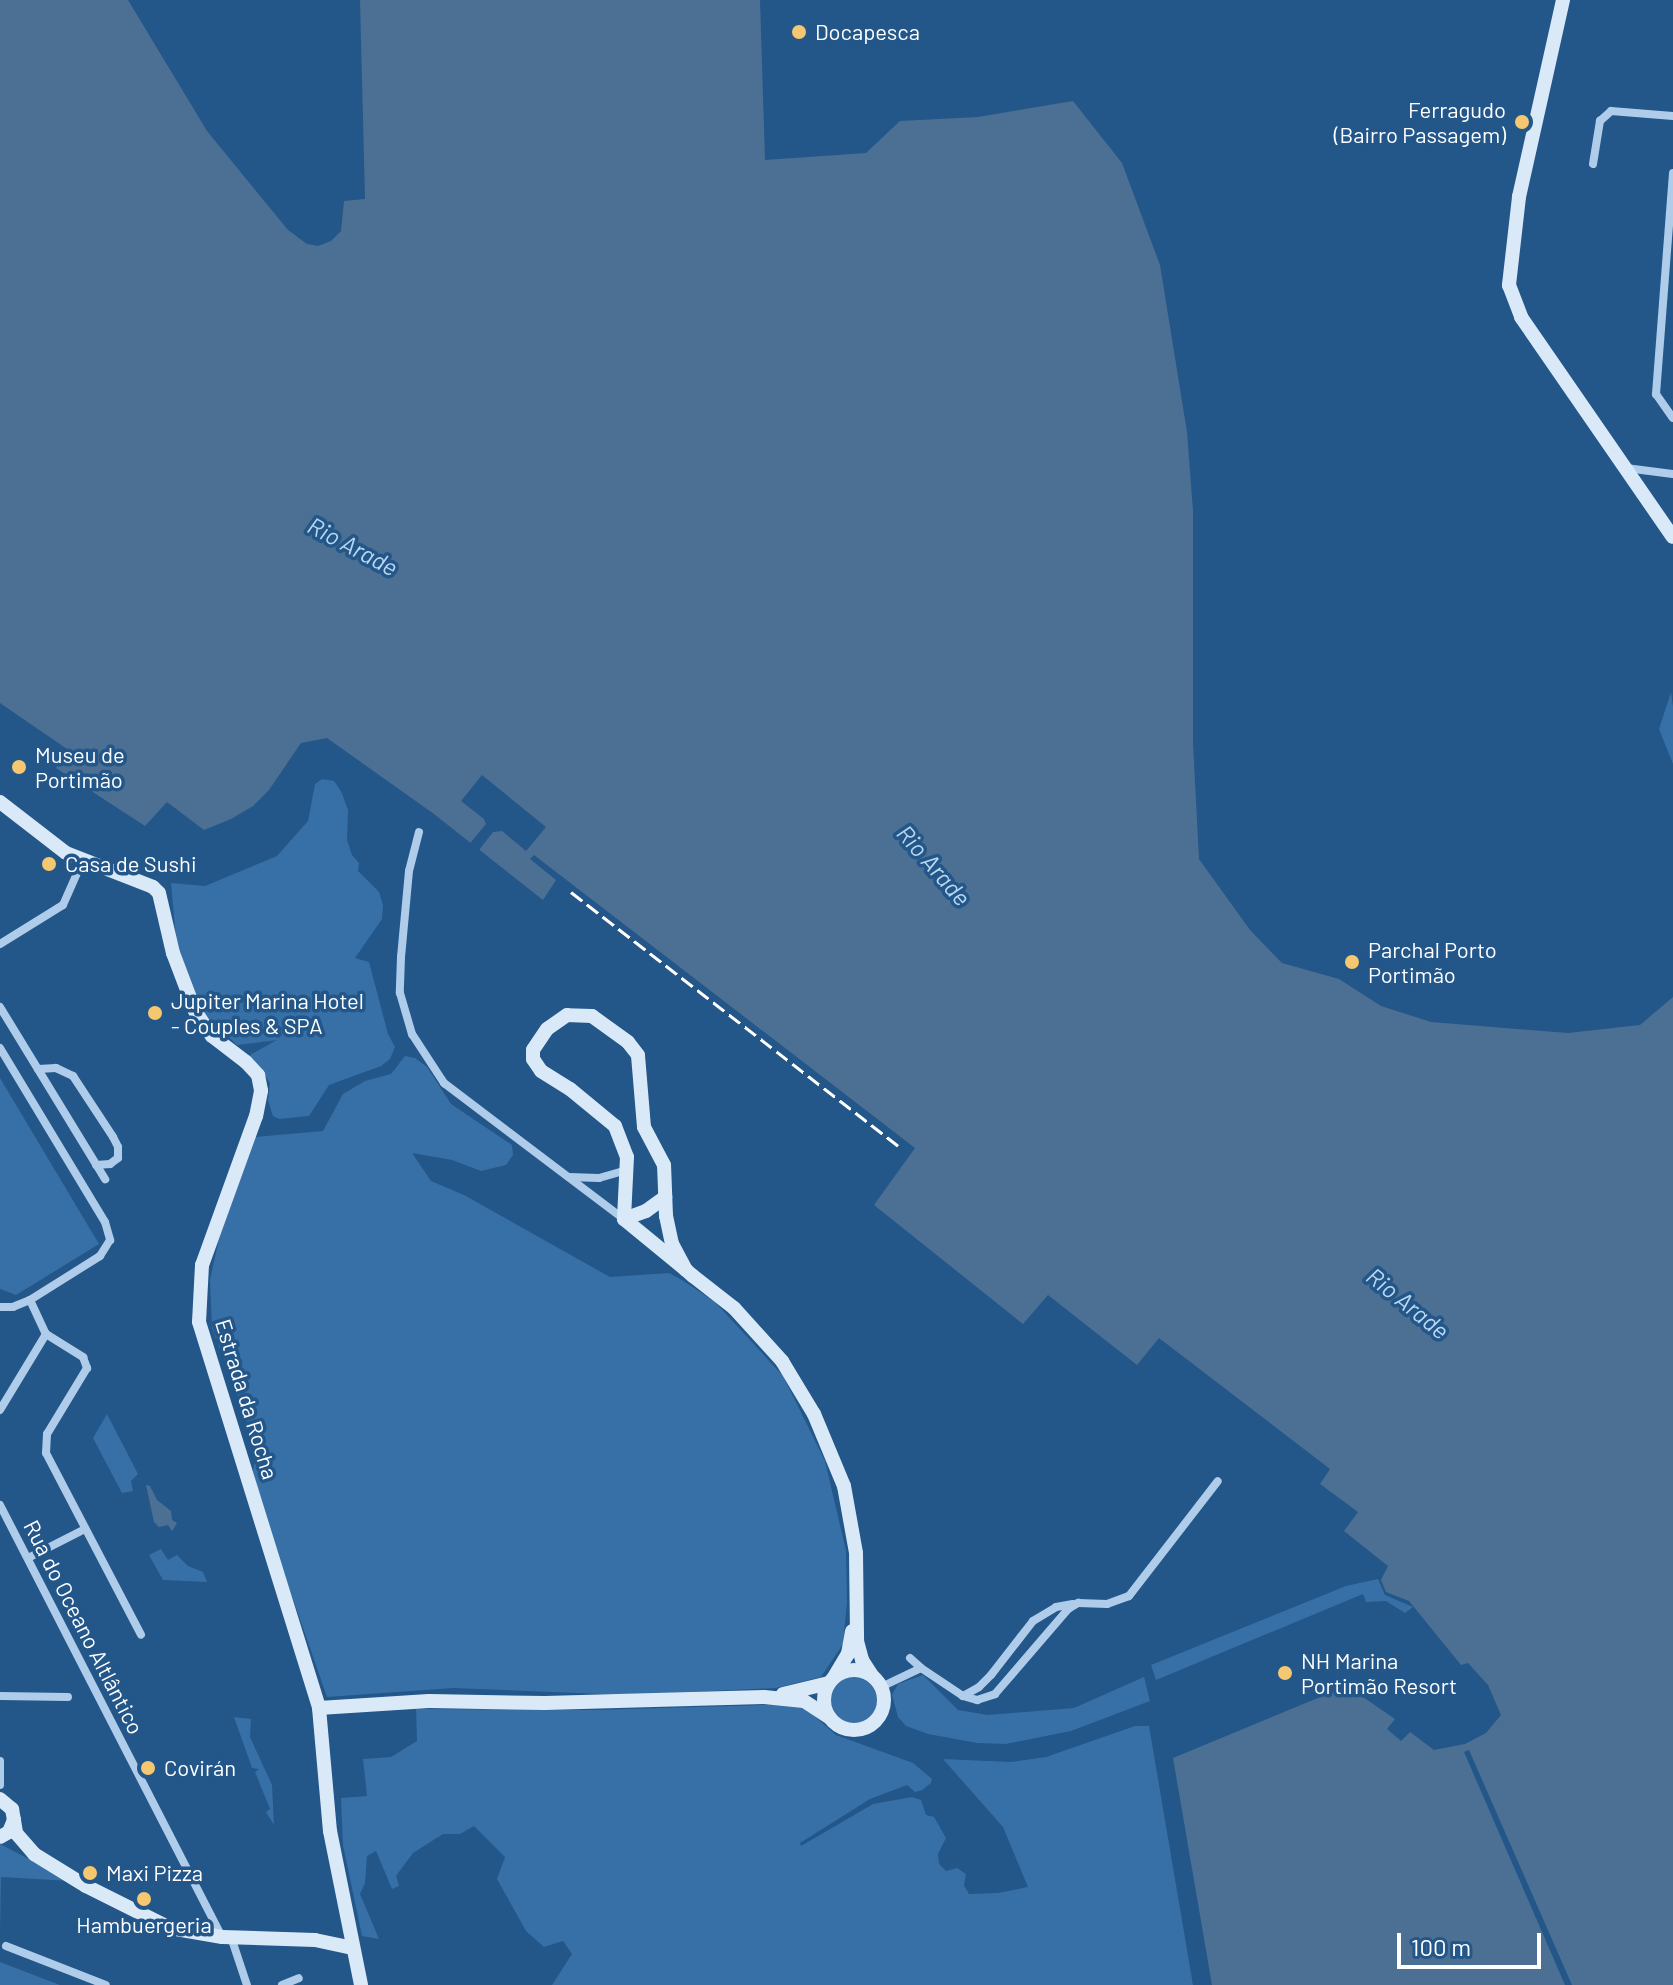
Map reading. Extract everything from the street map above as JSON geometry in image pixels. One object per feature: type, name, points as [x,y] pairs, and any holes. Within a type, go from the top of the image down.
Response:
[{"type":"street","points":[[1549,54],[1552,0]]},
{"type":"street","points":[[1563,0],[1519,197],[1509,285],[1521,317],[1673,537]]},
{"type":"street","points":[[1593,164],[1600,121],[1611,111],[1673,116]]},
{"type":"street","points":[[1673,173],[1656,394],[1670,409],[1673,418]]},
{"type":"street","points":[[1623,467],[1673,474]]},
{"type":"street","points":[[0,802],[82,862],[63,905],[0,944]]},
{"type":"street","points":[[319,1708],[429,1701],[545,1703],[764,1697],[804,1701],[851,1730],[869,1726],[883,1706],[877,1682],[860,1653],[856,1553],[844,1486],[814,1414],[782,1361],[734,1308],[624,1219],[444,1083],[412,1034],[400,993],[401,957],[409,871],[419,832]]},
{"type":"street","name":"Estrada da Rocha","points":[[82,862],[146,884],[159,893],[173,953],[195,1011],[212,1036],[254,1068],[260,1083],[261,1099],[256,1116],[202,1265],[198,1305],[203,1334],[319,1708],[330,1831],[361,1985]]},
{"type":"street","points":[[0,1007],[105,1179]]},
{"type":"street","points":[[624,1219],[627,1170],[623,1141],[615,1126],[535,1065],[533,1050],[536,1043],[556,1020],[567,1015],[592,1016],[628,1042],[638,1055],[644,1127],[664,1165],[672,1244],[686,1270]]},
{"type":"street","points":[[0,1048],[105,1222],[110,1240],[100,1256],[30,1300],[13,1307],[0,1307]]},
{"type":"street","points":[[38,1069],[56,1068],[73,1076],[113,1137],[118,1147],[118,1158],[110,1164],[96,1165]]},
{"type":"street","points":[[566,1177],[599,1178],[627,1170]]},
{"type":"street","points":[[624,1219],[646,1211],[665,1197]]},
{"type":"street","points":[[30,1300],[46,1334],[86,1362],[83,1379],[44,1444],[141,1635]]},
{"type":"street","points":[[0,1410],[46,1334]]},
{"type":"street","points":[[963,1696],[991,1675],[1033,1621],[1056,1607],[1078,1603],[1107,1604],[1129,1596],[1218,1481]]},
{"type":"street","name":"Rua do Oceano Altlântico","points":[[0,1505],[227,1937],[247,1985]]},
{"type":"street","points":[[28,1558],[85,1529]]},
{"type":"street","points":[[910,1658],[963,1696],[977,1700],[995,1694],[1058,1619],[1078,1603]]},
{"type":"street","points":[[830,1718],[824,1701],[831,1681],[848,1654],[856,1606]]},
{"type":"street","points":[[764,1697],[831,1681],[856,1670],[877,1682],[921,1668]]},
{"type":"street","points":[[0,1696],[68,1697]]},
{"type":"street","points":[[0,1761],[0,1785]]},
{"type":"street","points":[[0,1799],[12,1809],[16,1833],[34,1854]]},
{"type":"street","points":[[0,1838],[9,1832],[14,1820]]},
{"type":"street","points":[[0,1838],[15,1843],[142,1916],[170,1928],[227,1937],[315,1940],[352,1948]]},
{"type":"street","points":[[315,1940],[348,1927]]},
{"type":"street","points":[[6,1946],[106,1985]]},
{"type":"street","points":[[282,1985],[299,1978]]},
{"type":"shaded area","points":[[1671,692],[1673,707],[1673,764],[1659,729]]},
{"type":"shaded area","points":[[322,779],[334,781],[341,791],[348,810],[347,840],[352,855],[359,863],[358,871],[379,892],[383,905],[382,919],[355,958],[369,962],[388,1034],[395,1047],[390,1059],[381,1066],[329,1085],[309,1116],[279,1119],[273,1116],[268,1100],[270,1083],[250,1055],[277,1040],[237,1045],[198,1008],[177,950],[171,883],[205,886],[277,856],[308,821],[315,784]]},
{"type":"shaded area","points":[[405,1056],[415,1058],[427,1067],[451,1104],[512,1145],[513,1155],[506,1165],[481,1171],[452,1160],[412,1153],[431,1181],[464,1195],[610,1277],[669,1273],[682,1280],[715,1302],[783,1376],[825,1461],[846,1551],[847,1602],[843,1644],[821,1677],[776,1688],[626,1695],[453,1688],[327,1697],[266,1521],[253,1472],[256,1455],[244,1412],[212,1328],[210,1280],[219,1239],[255,1137],[323,1131],[343,1094],[365,1081],[391,1074]]},
{"type":"shaded area","points":[[0,1078],[99,1244],[16,1295],[0,1289]]},
{"type":"shaded area","points":[[107,1414],[138,1474],[131,1481],[133,1491],[122,1493],[93,1438]]},
{"type":"shaded area","points":[[161,1549],[168,1560],[177,1555],[188,1566],[203,1572],[207,1582],[163,1580],[149,1555]]},
{"type":"shaded area","points":[[1378,1579],[1385,1595],[1413,1607],[1405,1613],[1386,1601],[1366,1602],[1363,1594],[1156,1680],[1151,1665],[1346,1586]]},
{"type":"shaded area","points":[[923,1675],[958,1710],[988,1715],[1074,1708],[1144,1677],[1150,1701],[1071,1731],[1006,1744],[977,1743],[928,1734],[906,1726],[898,1717],[892,1695],[898,1684]]},
{"type":"shaded area","points":[[853,1677],[870,1684],[877,1701],[870,1718],[853,1725],[836,1718],[829,1701],[836,1684]]},
{"type":"shaded area","points":[[795,1704],[811,1713],[836,1735],[913,1763],[932,1779],[922,1790],[915,1792],[907,1785],[870,1799],[800,1843],[801,1846],[873,1804],[912,1797],[921,1800],[926,1815],[934,1817],[946,1838],[938,1854],[939,1864],[946,1871],[957,1868],[966,1874],[964,1885],[969,1894],[998,1893],[1028,1887],[1003,1827],[943,1759],[1011,1762],[1046,1757],[1135,1726],[1149,1726],[1193,1985],[552,1985],[572,1954],[563,1941],[544,1947],[526,1931],[497,1879],[505,1857],[474,1826],[460,1834],[443,1834],[413,1853],[396,1876],[399,1886],[392,1889],[376,1851],[367,1856],[365,1883],[360,1894],[379,1939],[362,1936],[343,1845],[341,1798],[367,1796],[363,1759],[391,1757],[417,1741],[416,1709],[594,1710]]},
{"type":"shaded area","points":[[234,1717],[251,1719],[250,1737],[272,1785],[274,1825],[266,1812],[270,1809],[255,1772],[259,1769],[252,1768]]},
{"type":"shaded area","points":[[0,1844],[71,1881],[1,1877],[0,1932]]},
{"type":"shaded area","points":[[0,1962],[60,1985],[0,1985]]},
{"type":"water","name":"Rio Arade","points":[[0,0],[128,0],[207,131],[288,230],[307,244],[318,246],[331,241],[341,231],[344,201],[365,199],[360,0],[760,0],[765,160],[866,153],[900,121],[978,117],[1073,101],[1122,163],[1160,265],[1187,432],[1193,511],[1193,743],[1199,859],[1250,930],[1282,963],[1339,979],[1381,1006],[1431,1022],[1568,1033],[1640,1025],[1673,997],[1673,1985],[1212,1985],[1173,1758],[1347,1686],[1395,1719],[1387,1729],[1401,1741],[1410,1732],[1434,1750],[1465,1744],[1486,1733],[1501,1715],[1488,1685],[1468,1663],[1461,1665],[1409,1601],[1386,1592],[1381,1580],[1388,1566],[1344,1531],[1358,1512],[1320,1484],[1330,1469],[1159,1338],[1137,1365],[1048,1295],[1023,1324],[874,1205],[915,1148],[534,855],[530,859],[556,880],[543,900],[434,814],[327,738],[301,743],[269,790],[253,806],[231,819],[204,830],[167,802],[145,826],[56,768],[67,749],[0,703]]},
{"type":"water","points":[[146,1485],[150,1486],[157,1500],[171,1511],[172,1520],[177,1523],[172,1531],[168,1525],[159,1527],[154,1522]]},
{"type":"pier","points":[[482,775],[546,827],[526,851],[502,831],[493,832],[476,854],[467,847],[486,824],[461,801]]},
{"type":"pier","points":[[1469,1750],[1572,1985],[1565,1985],[1464,1752]]},
{"type":"railway","points":[[571,892],[898,1146]]},
{"type":"place","name":"Docapesca","points":[[799,32]]},
{"type":"place","name":"Ferragudo (Bairro Passagem)","points":[[1522,122]]},
{"type":"place","name":"Museu de Portimão","points":[[19,767]]},
{"type":"place","name":"Casa de Sushi","points":[[49,864]]},
{"type":"place","name":"Parchal Porto Portimão","points":[[1352,962]]},
{"type":"place","name":"Jupiter Marina Hotel - Couples & SPA","points":[[155,1013]]},
{"type":"place","name":"NH Marina Portimão Resort","points":[[1285,1673]]},
{"type":"place","name":"Covirán","points":[[148,1768]]},
{"type":"place","name":"Maxi Pizza","points":[[90,1873]]},
{"type":"place","name":"Hambuergeria","points":[[144,1899]]}]
